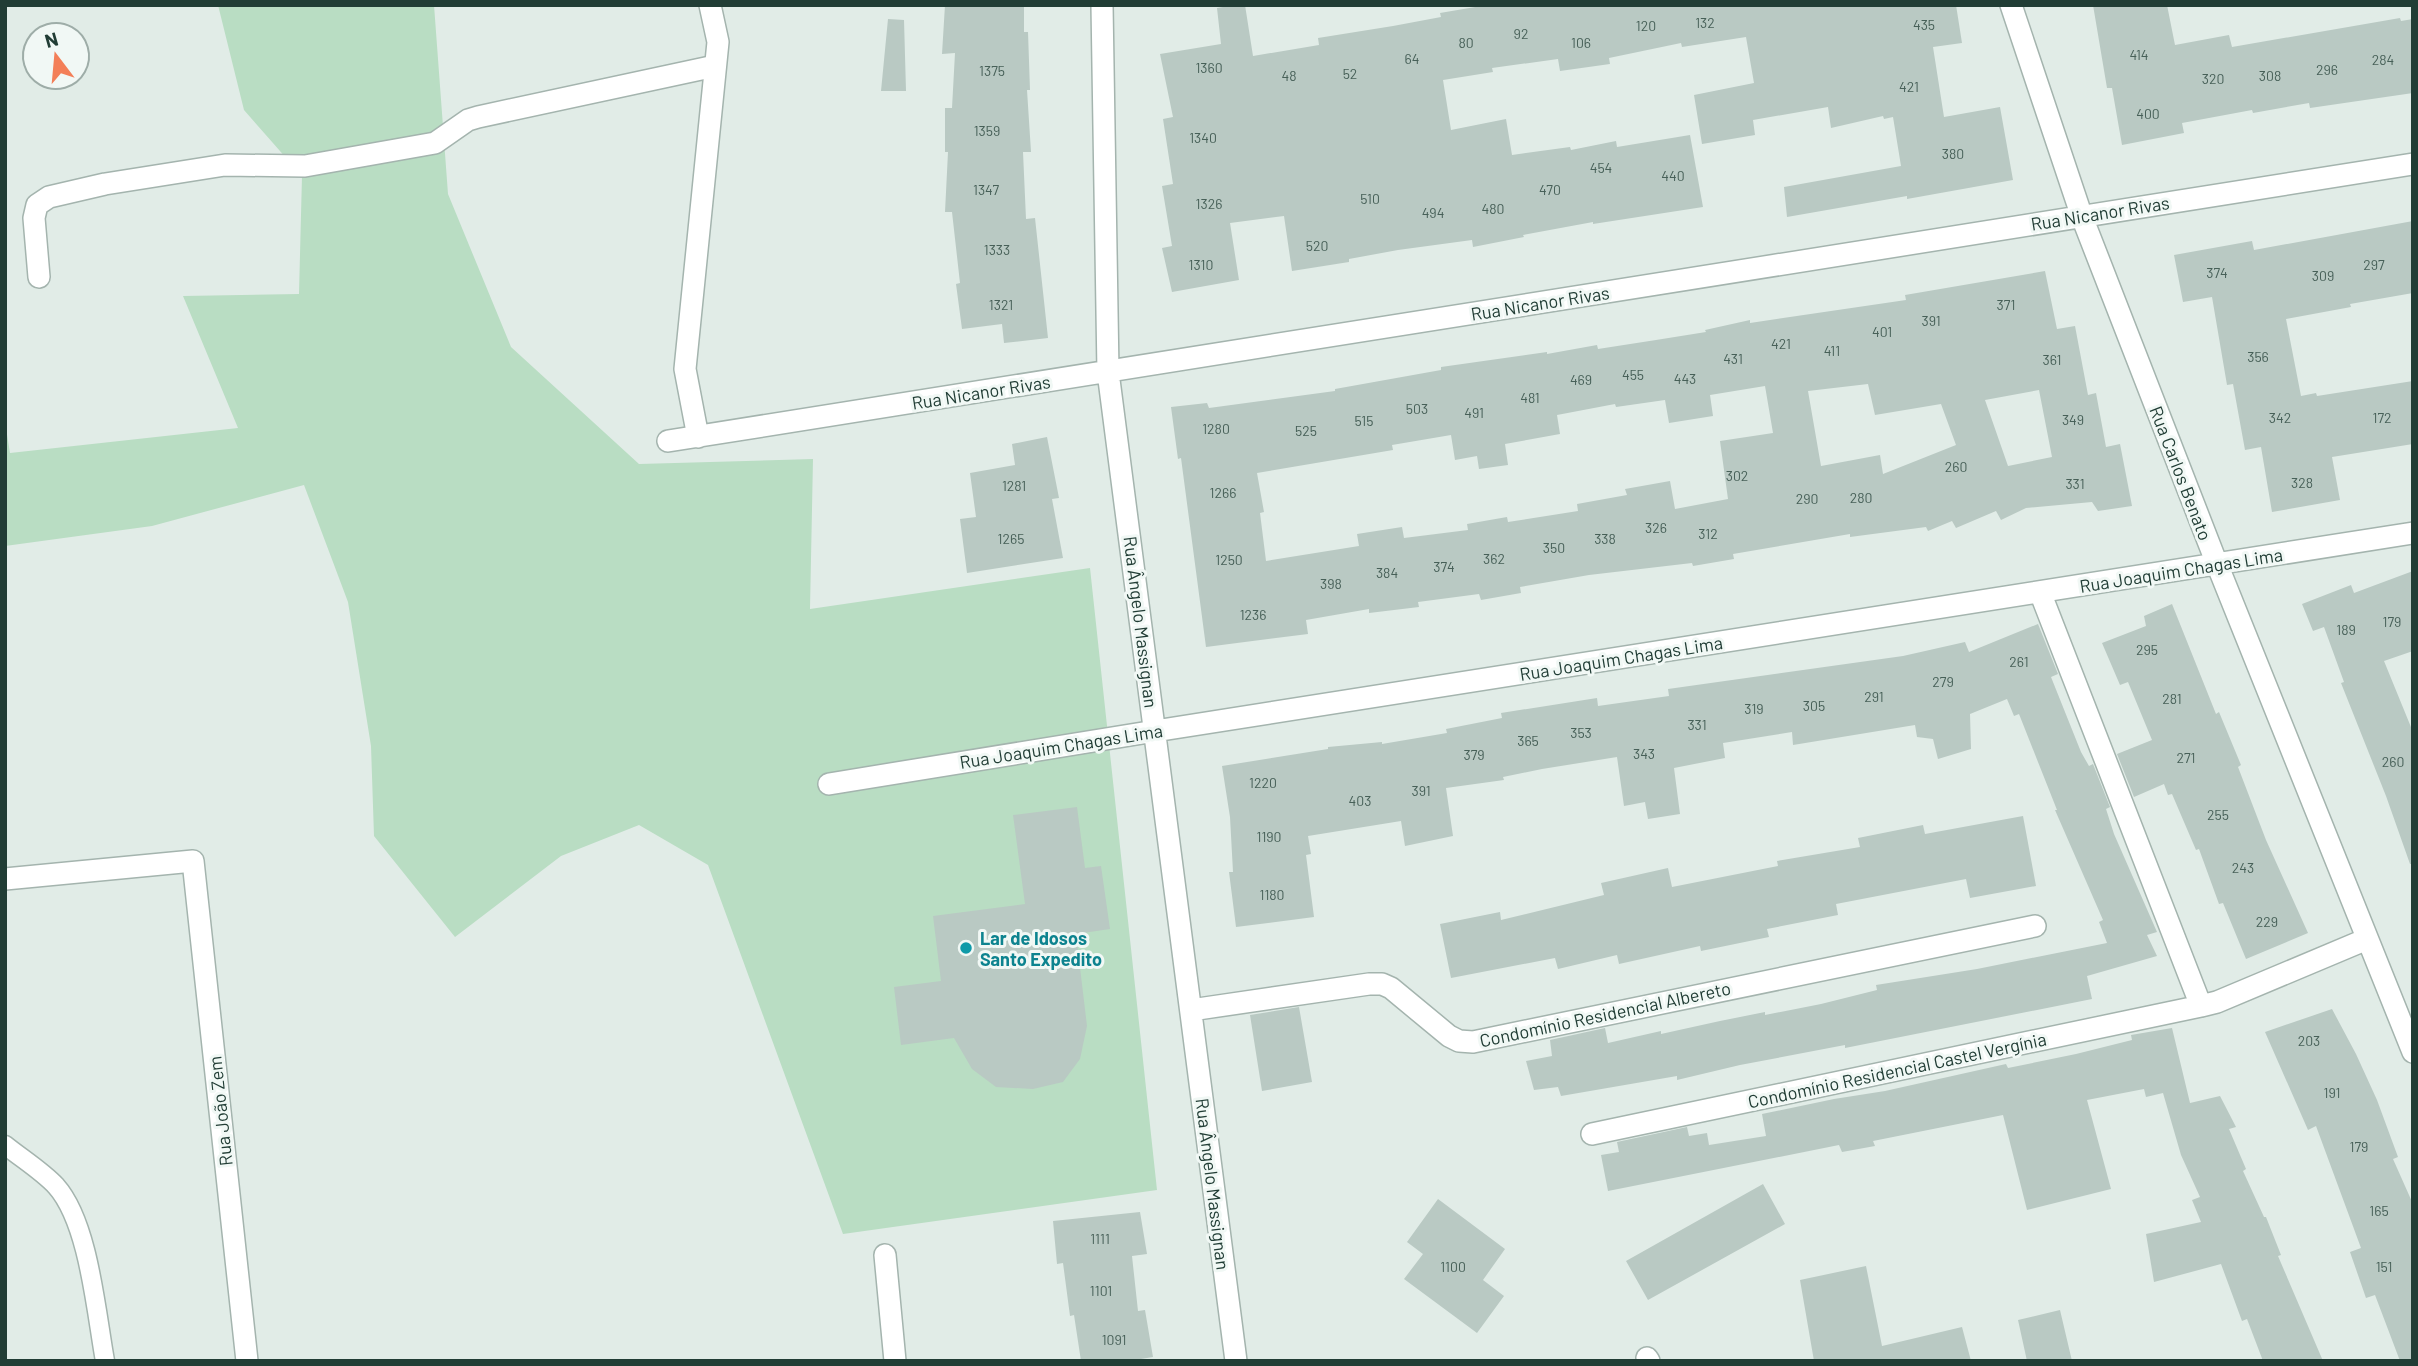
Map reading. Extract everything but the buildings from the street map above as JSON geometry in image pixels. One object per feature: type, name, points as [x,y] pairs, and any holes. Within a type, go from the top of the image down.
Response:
[{"type":"street","points":[[698,436],[685,369],[718,42],[710,5]]},
{"type":"street","name":"Rua Ângelo Massignan","points":[[1102,5],[1108,372],[1236,1361]]},
{"type":"street","name":"Rua Carlos Benato","points":[[2011,5],[2082,217],[2217,564],[2413,1052]]},
{"type":"street","points":[[38,277],[34,218],[37,205],[49,197],[105,184],[225,165],[304,166],[435,143],[468,120],[478,117],[715,66]]},
{"type":"street","name":"Rua Nicanor Rivas","points":[[668,441],[2413,164]]},
{"type":"street","name":"Rua Joaquim Chagas Lima","points":[[829,785],[1155,731],[2413,533]]},
{"type":"street","points":[[2039,592],[2201,1006]]},
{"type":"street","name":"Rua João Zem","points":[[5,879],[193,861],[247,1361]]},
{"type":"street","name":"Condomínio Residencial Albereto","points":[[1191,1010],[1382,984],[1391,988],[1449,1036],[1459,1041],[1473,1042],[2035,926]]},
{"type":"street","name":"Condomínio Residencial Castel Vergínia","points":[[1592,1134],[2217,1002],[2367,939]]},
{"type":"street","points":[[885,1255],[895,1361]]},
{"type":"lane","points":[[5,1146],[56,1186],[73,1212],[83,1242],[105,1361]]},
{"type":"green space","points":[[218,5],[434,5],[448,194],[511,347],[639,464],[813,459],[810,609],[1090,568],[1157,1190],[843,1234],[708,865],[639,825],[561,856],[455,937],[374,836],[371,746],[348,602],[304,485],[152,526],[5,546],[5,422],[10,453],[238,428],[183,296],[299,294],[302,176],[244,110]]},
{"type":"place","name":"Lar de Idosos Santo Expedito","points":[[966,948]]}]
